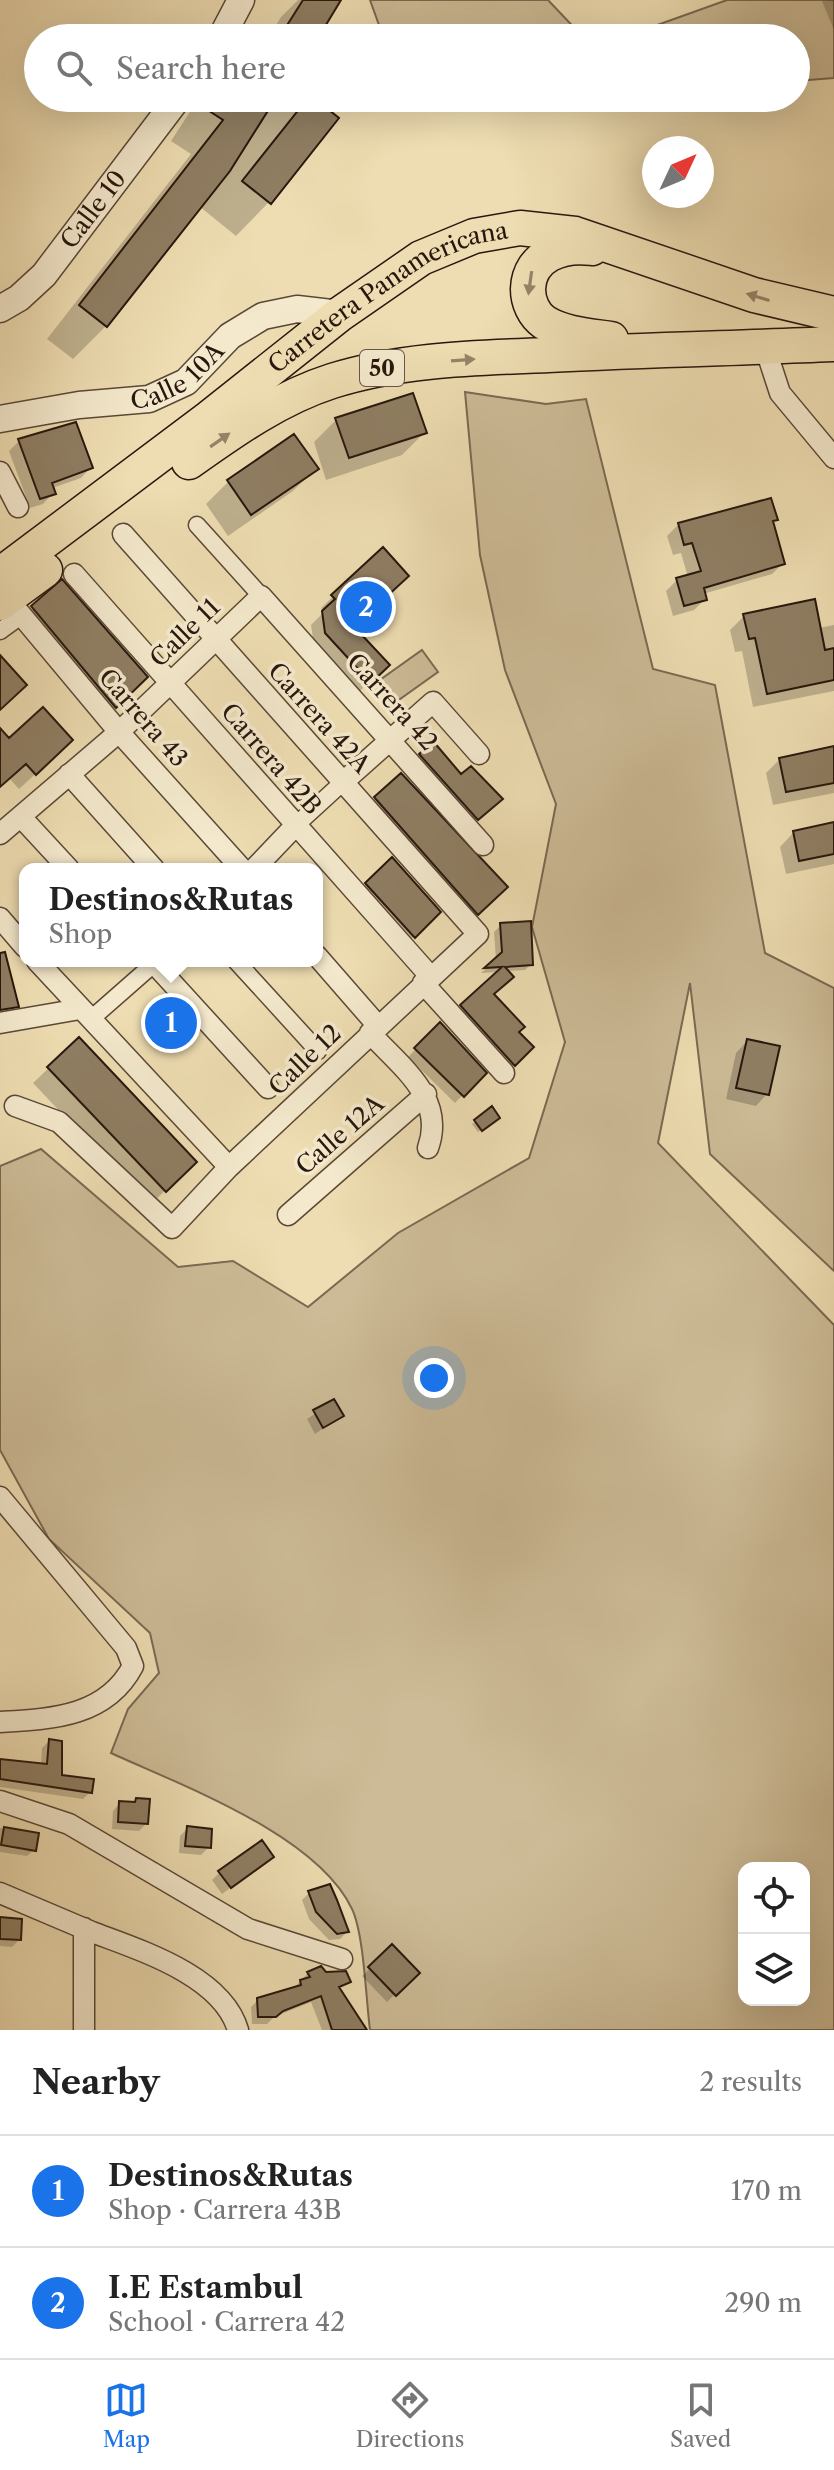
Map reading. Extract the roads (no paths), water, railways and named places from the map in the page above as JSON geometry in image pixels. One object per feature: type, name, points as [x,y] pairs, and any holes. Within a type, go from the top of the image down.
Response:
[{"type":"highway","name":"Carretera Panamericana","points":[[7,598],[209,418],[340,314],[421,258],[474,236],[520,228],[575,234],[767,299],[834,314]]},
{"type":"highway","points":[[644,257],[579,246],[548,254],[531,272],[528,297],[543,321],[572,332],[695,348]]},
{"type":"highway","name":"Carretera Panamericana","points":[[7,598],[243,423],[330,381],[393,365],[437,361],[834,344]]},
{"type":"street","points":[[228,24],[241,0]]},
{"type":"street","name":"Calle 10","points":[[0,309],[19,298],[44,275],[167,112]]},
{"type":"street","name":"Calle 10A","points":[[0,419],[79,405],[149,399],[186,382],[230,336],[263,316],[297,309],[340,314]]},
{"type":"street","points":[[765,347],[780,393],[834,458]]},
{"type":"street","points":[[0,472],[18,507]]},
{"type":"street","name":"Carrera 42","points":[[197,525],[483,845]]},
{"type":"street","name":"Carrera 42A","points":[[123,534],[478,934]]},
{"type":"street","name":"Carrera 42B","points":[[74,574],[295,826],[504,1073]]},
{"type":"street","name":"Calle 11","points":[[0,834],[119,732],[261,596]]},
{"type":"street","points":[[0,631],[7,598]]},
{"type":"street","name":"Carrera 43","points":[[7,598],[119,732],[237,863]]},
{"type":"street","points":[[260,863],[295,826],[433,702],[479,754]]},
{"type":"street","points":[[69,774],[149,863]]},
{"type":"street","points":[[21,817],[63,863]]},
{"type":"street","points":[[0,918],[14,944]]},
{"type":"street","name":"Calle 12","points":[[15,1106],[33,1109],[59,1122],[172,1228],[229,1167],[478,934]]},
{"type":"street","points":[[323,964],[426,1094],[435,1122],[428,1148]]},
{"type":"street","points":[[43,967],[229,1167]]},
{"type":"street","points":[[0,1023],[86,1014],[147,967]]},
{"type":"street","points":[[159,967],[268,1088]]},
{"type":"street","points":[[241,967],[318,1051]]},
{"type":"street","name":"Calle 12A","points":[[288,1215],[426,1094]]},
{"type":"street","points":[[0,1497],[126,1648],[133,1666],[116,1691],[85,1710],[51,1719],[0,1722]]},
{"type":"street","points":[[0,1801],[69,1824],[248,1929],[342,1959]]},
{"type":"street","points":[[0,1893],[155,1955],[222,2004],[238,2030]]},
{"type":"street","points":[[84,1928],[84,2030]]},
{"type":"place","name":"I.E Estambul","points":[[366,607]]},
{"type":"place","name":"Destinos&Rutas","points":[[171,1023]]}]
